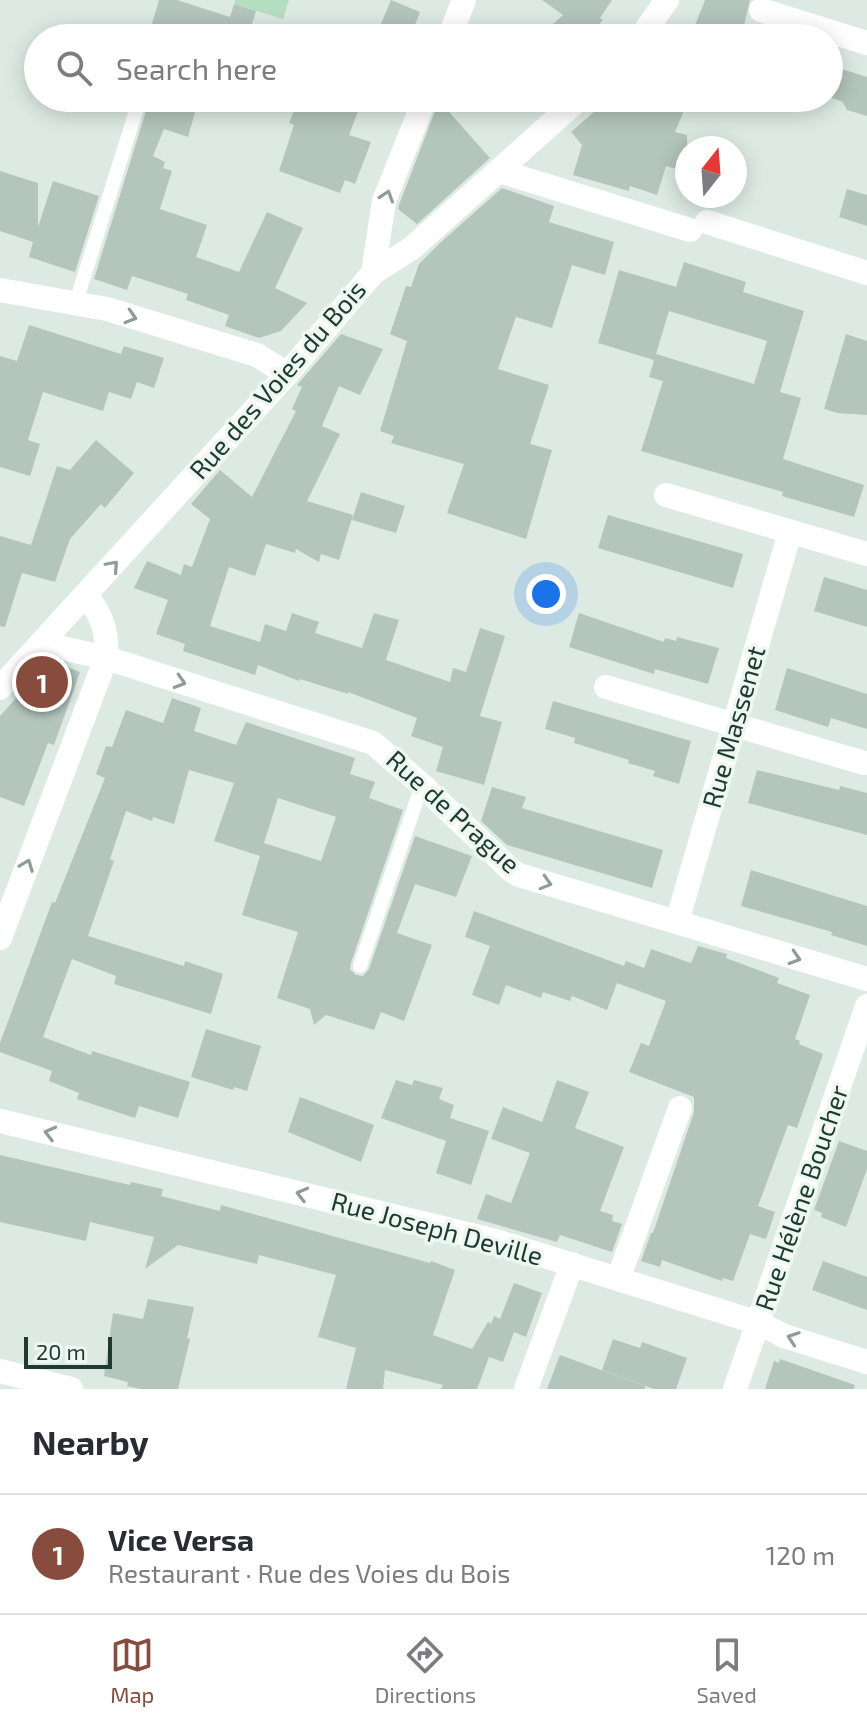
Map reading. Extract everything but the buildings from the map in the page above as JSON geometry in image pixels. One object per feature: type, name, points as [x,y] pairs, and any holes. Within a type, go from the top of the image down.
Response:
[{"type":"street","points":[[455,24],[464,0]]},
{"type":"street","points":[[650,24],[667,0]]},
{"type":"street","points":[[761,10],[806,24]]},
{"type":"street","points":[[843,36],[867,43]]},
{"type":"street","points":[[373,273],[384,201],[419,112]]},
{"type":"street","name":"Rue des Voies du Bois","points":[[0,688],[287,374],[373,273],[412,248],[564,112]]},
{"type":"street","points":[[499,171],[867,273]]},
{"type":"street","points":[[0,290],[76,302],[257,355],[287,374]]},
{"type":"street","points":[[666,495],[867,554]]},
{"type":"street","name":"Rue Massenet","points":[[677,922],[790,532]]},
{"type":"street","points":[[0,938],[106,658],[104,622],[86,595]]},
{"type":"street","name":"Rue de Prague","points":[[41,643],[106,658],[373,743],[519,875],[867,979]]},
{"type":"street","points":[[606,687],[864,763]]},
{"type":"street","name":"Rue Hélène Boucher","points":[[735,1389],[867,1006]]},
{"type":"street","points":[[619,1277],[680,1108]]},
{"type":"street","name":"Rue Joseph Deville","points":[[0,1121],[496,1241],[619,1277],[867,1362]]},
{"type":"street","points":[[526,1389],[572,1264]]},
{"type":"street","points":[[0,1371],[71,1389]]},
{"type":"lane","points":[[76,302],[136,112]]},
{"type":"lane","points":[[360,966],[422,785]]},
{"type":"green space","points":[[235,0],[289,0],[283,19],[234,4]]},
{"type":"place","name":"Vice Versa","points":[[42,682]]}]
